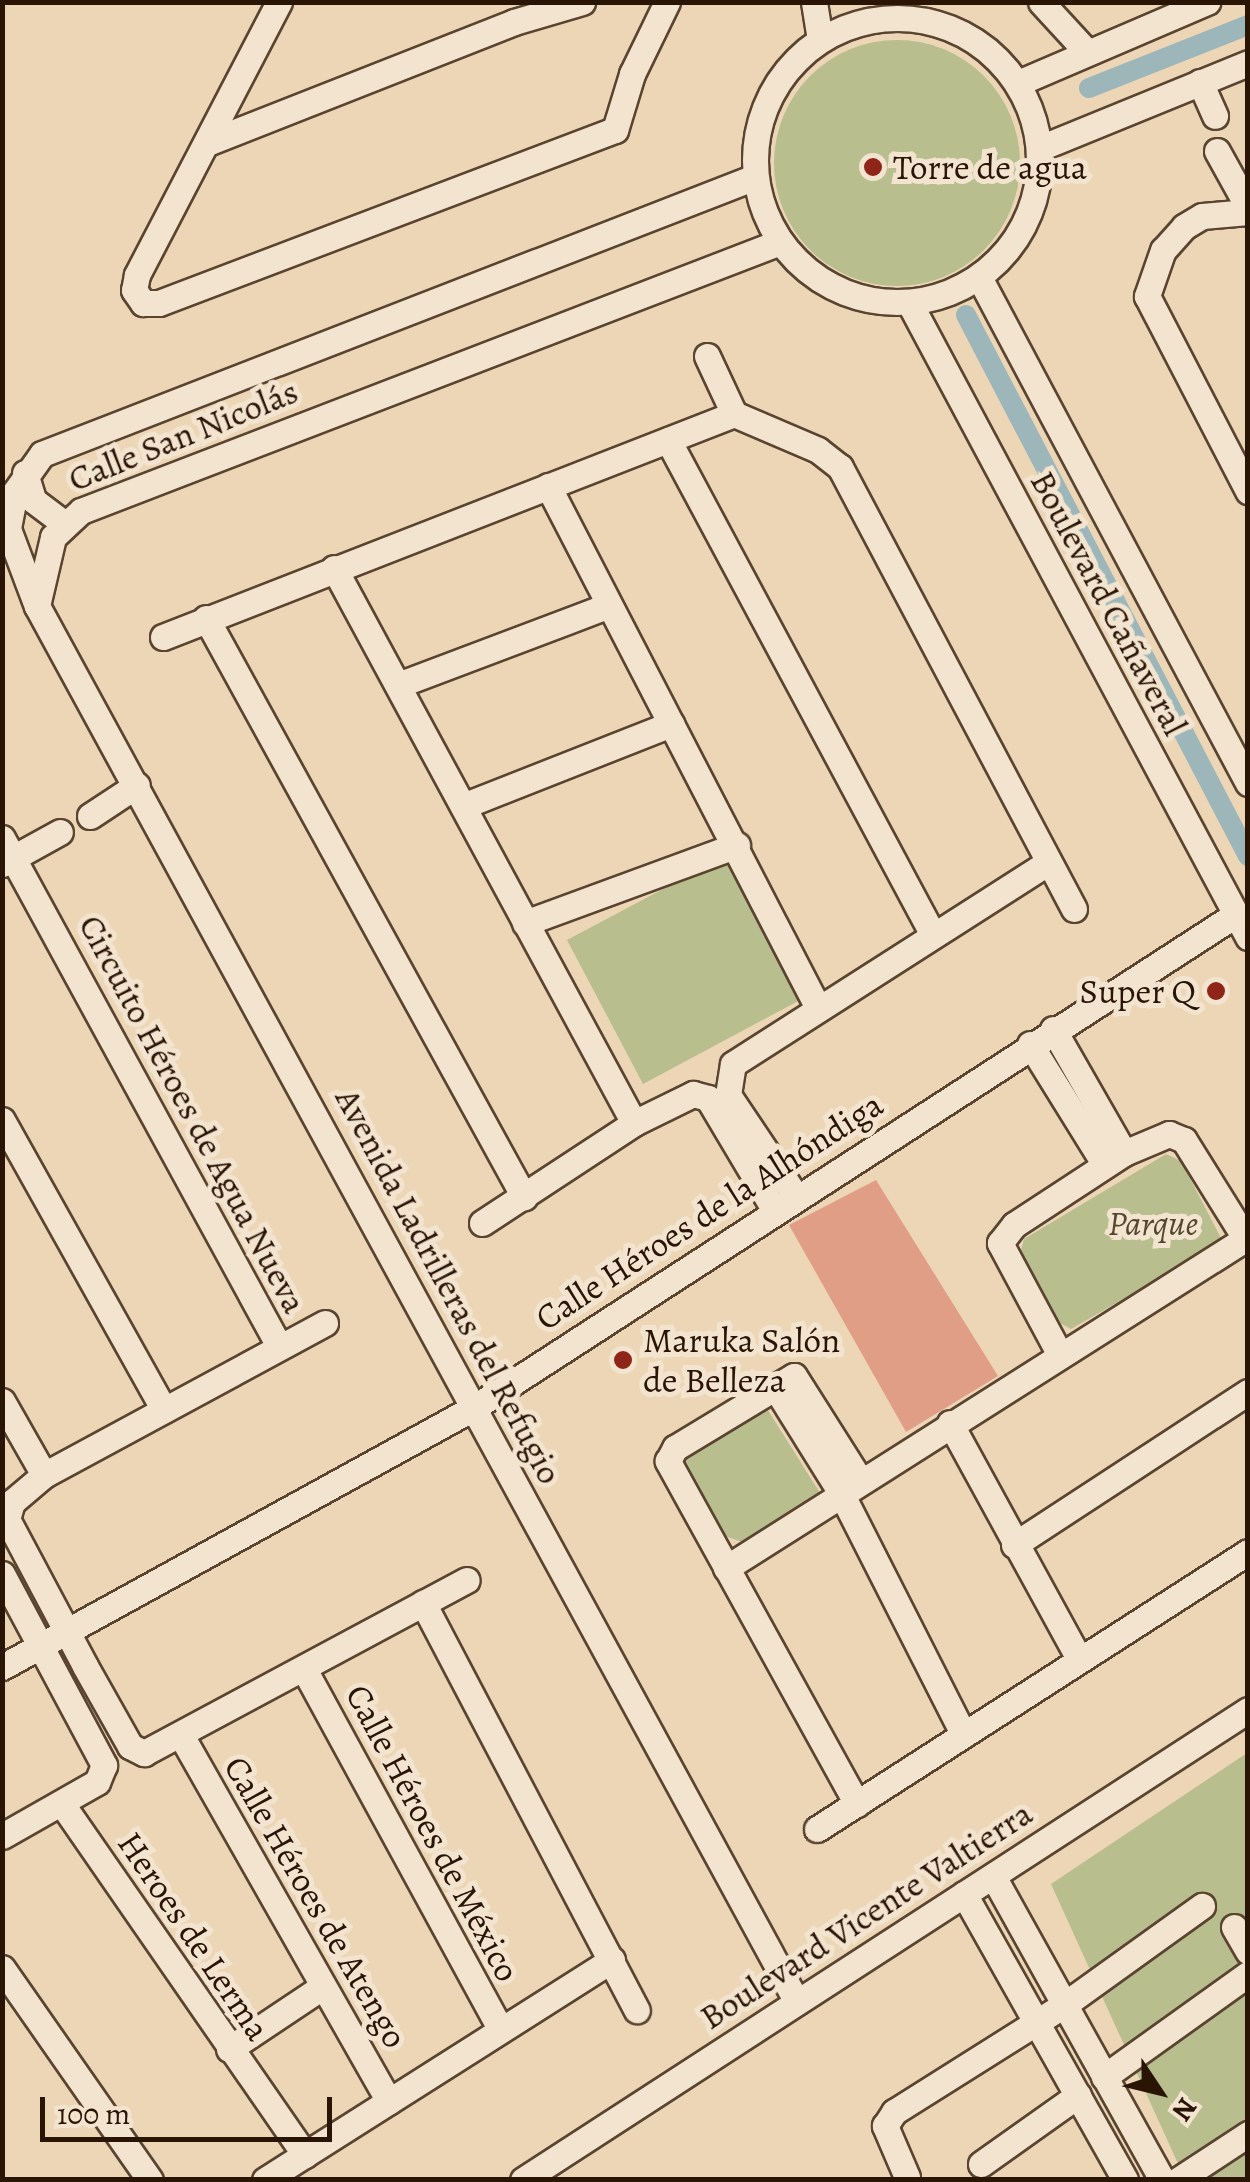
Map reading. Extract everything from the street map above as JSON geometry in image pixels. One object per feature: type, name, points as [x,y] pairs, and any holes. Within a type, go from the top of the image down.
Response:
[{"type":"street","points":[[279,2],[136,275],[134,290],[144,303],[159,304],[616,130],[632,74],[667,2]]},
{"type":"street","points":[[208,143],[514,22],[582,2]]},
{"type":"street","points":[[814,2],[820,40]]},
{"type":"street","points":[[1041,2],[1086,51]]},
{"type":"street","points":[[1018,83],[1207,2]]},
{"type":"street","points":[[892,9],[965,33],[1018,83],[1040,148],[1027,220],[979,277],[909,302],[850,295],[800,265],[780,242],[756,177],[756,138],[768,99],[790,66],[820,40],[892,9]]},
{"type":"street","points":[[1040,148],[1248,62]]},
{"type":"street","points":[[1200,82],[1215,116]]},
{"type":"street","points":[[1218,151],[1248,209],[1202,216],[1184,226],[1162,250],[1146,296],[1248,491]]},
{"type":"street","name":"Calle San Nicolás","points":[[37,606],[5,530],[25,473],[42,454],[756,177]]},
{"type":"street","name":"Calle San Nicolás","points":[[37,606],[43,559],[64,523],[196,464],[780,242]]},
{"type":"street","name":"Boulevard Cañaveral","points":[[979,277],[1248,783]]},
{"type":"street","name":"Boulevard Cañaveral","points":[[909,302],[1242,926]]},
{"type":"street","points":[[707,356],[734,414],[818,450],[840,467],[1074,909]]},
{"type":"street","points":[[163,637],[734,414]]},
{"type":"street","points":[[668,440],[932,932]]},
{"type":"street","points":[[25,473],[32,500],[64,523]]},
{"type":"street","points":[[548,486],[817,1006]]},
{"type":"street","points":[[334,568],[634,1123]]},
{"type":"street","name":"Avenida Ladrilleras del Refugio","points":[[37,606],[797,2002]]},
{"type":"street","points":[[398,685],[607,606]]},
{"type":"street","points":[[206,618],[524,1197]]},
{"type":"street","points":[[462,806],[671,724]]},
{"type":"street","points":[[90,816],[137,785]]},
{"type":"street","points":[[6,853],[60,832]]},
{"type":"street","points":[[525,923],[736,845]]},
{"type":"street","name":"Circuito Héroes de Agua Nueva","points":[[6,853],[279,1346],[44,1475],[18,1494],[7,1519],[70,1632]]},
{"type":"street","points":[[784,1202],[728,1095],[725,1081],[733,1064],[932,932],[1048,863]]},
{"type":"street","name":"Calle Héroes de la Alhóndiga","points":[[2,1667],[475,1407],[1053,1029],[1242,926]]},
{"type":"street","points":[[1053,1029],[1114,1159]]},
{"type":"street","points":[[1030,1044],[1114,1159]]},
{"type":"street","points":[[482,1223],[634,1123],[693,1094],[703,1095],[784,1202]]},
{"type":"street","points":[[2,1120],[164,1410]]},
{"type":"street","points":[[726,1568],[1059,1353],[1246,1241],[1184,1140],[1169,1134],[1114,1159],[1014,1225],[1000,1243],[1059,1353]]},
{"type":"street","points":[[279,1346],[326,1323]]},
{"type":"street","points":[[857,1804],[668,1457],[774,1387],[800,1378],[964,1735]]},
{"type":"street","points":[[1014,1545],[1248,1392]]},
{"type":"street","points":[[2,1402],[44,1475]]},
{"type":"street","points":[[950,1422],[1014,1545],[1080,1659]]},
{"type":"street","points":[[818,1829],[1248,1552]]},
{"type":"street","points":[[2,1574],[104,1765],[97,1782],[2,1836]]},
{"type":"street","points":[[70,1632],[130,1746],[144,1753],[182,1737],[466,1580]]},
{"type":"street","points":[[424,1604],[637,2010]]},
{"type":"street","name":"Calle Héroes de México","points":[[304,1669],[500,2030]]},
{"type":"street","name":"Boulevard Vicente Valtierra","points":[[523,2180],[1248,1710]]},
{"type":"street","name":"Calle Héroes de Atengo","points":[[182,1737],[389,2102]]},
{"type":"street","name":"Heroes de Lerma","points":[[62,1804],[305,2155]]},
{"type":"street","points":[[993,1876],[1162,2180]]},
{"type":"street","points":[[964,1894],[1126,2180]]},
{"type":"street","points":[[907,2176],[885,2126],[894,2112],[1064,2005],[1202,1906]]},
{"type":"street","points":[[1234,1927],[1248,1950]]},
{"type":"street","points":[[265,2180],[612,1960]]},
{"type":"street","points":[[2,1968],[150,2180]]},
{"type":"street","points":[[1104,2077],[1248,1974]]},
{"type":"street","points":[[229,2049],[322,1987]]},
{"type":"street","points":[[980,2164],[1078,2095]]},
{"type":"street","points":[[1178,2180],[1248,2134]]},
{"type":"green space","points":[[897,40],[944,49],[966,60],[984,76],[1000,94],[1011,116],[1020,163],[1011,210],[1000,232],[984,250],[966,266],[944,277],[897,286],[850,277],[828,266],[810,250],[794,232],[783,210],[774,163],[783,116],[794,94],[810,76],[828,60],[850,49]]},
{"type":"green space","points":[[727,855],[802,999],[643,1084],[567,940]]},
{"type":"green space","name":"Parque","points":[[1166,1154],[1181,1161],[1223,1242],[1071,1329],[1060,1323],[1020,1254],[1024,1239]]},
{"type":"green space","points":[[766,1407],[820,1493],[742,1542],[725,1536],[685,1481],[677,1456]]},
{"type":"green space","points":[[1247,1753],[1247,2179],[1185,2179],[1051,1884]]},
{"type":"building","points":[[876,1180],[998,1376],[906,1432],[789,1225]]},
{"type":"waterway","points":[[1089,88],[1248,25]]},
{"type":"waterway","points":[[966,315],[1248,856]]},
{"type":"place","name":"Torre de agua","points":[[873,167]]},
{"type":"place","name":"Super Q","points":[[1216,991]]},
{"type":"place","name":"Maruka Salón de Belleza","points":[[623,1360]]}]
